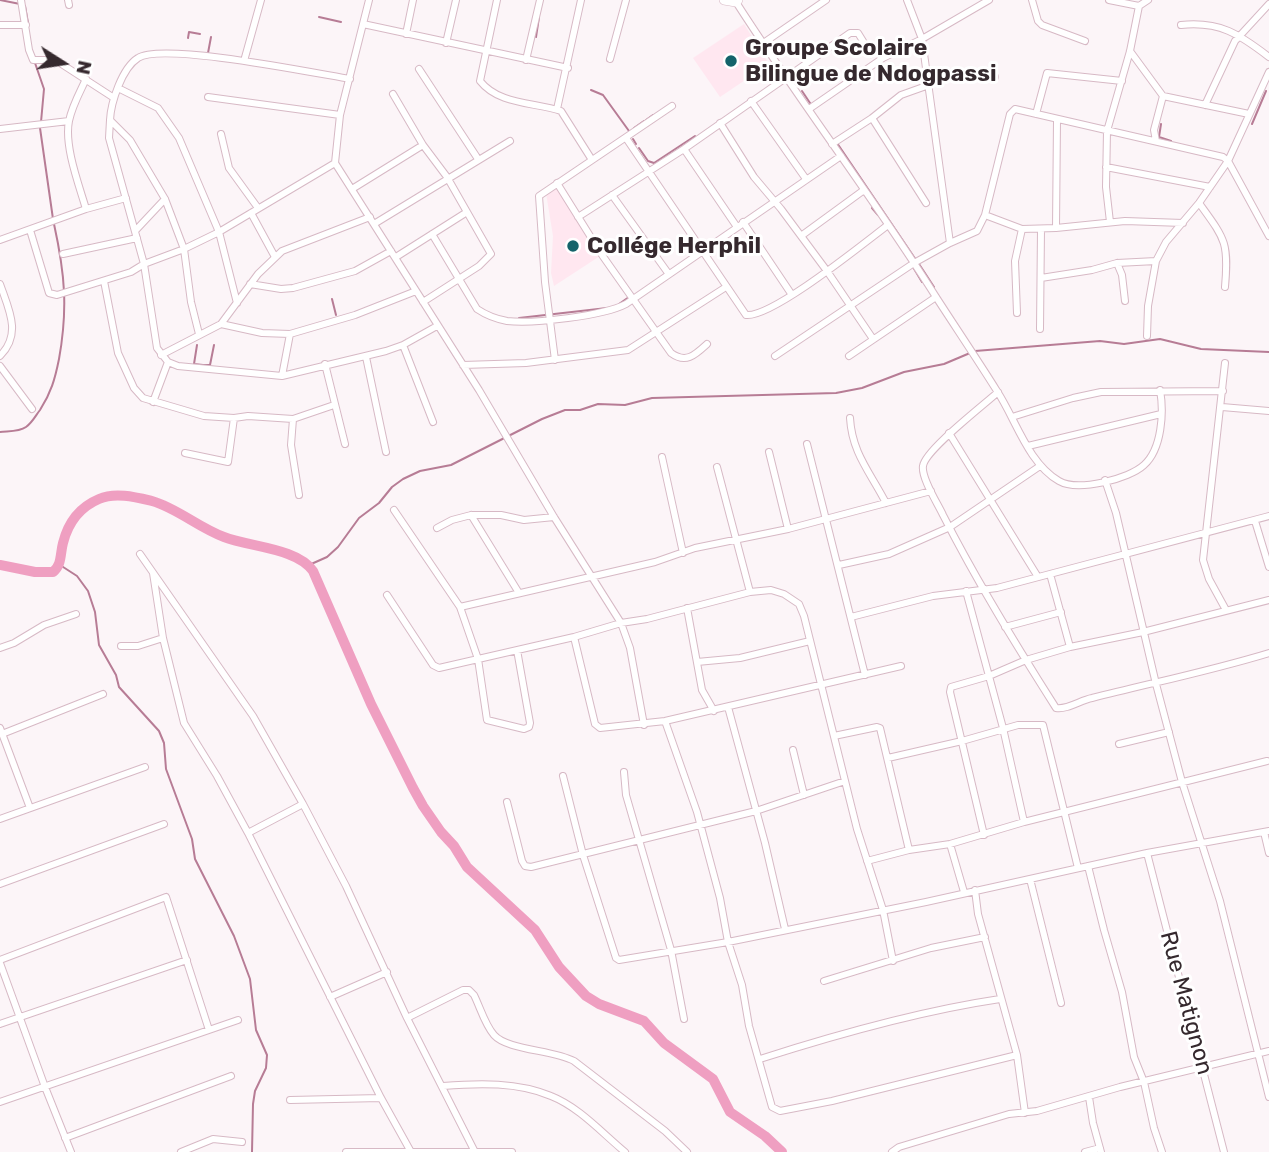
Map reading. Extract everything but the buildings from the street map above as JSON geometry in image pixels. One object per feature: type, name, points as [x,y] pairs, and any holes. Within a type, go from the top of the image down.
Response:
[{"type":"main road","points":[[724,0],[737,1]]},
{"type":"street","points":[[22,0],[29,50],[33,60],[54,60],[114,98]]},
{"type":"street","points":[[244,61],[261,0]]},
{"type":"street","points":[[369,0],[340,115],[335,163],[621,623],[630,648],[644,725]]},
{"type":"street","points":[[406,34],[413,0]]},
{"type":"street","points":[[446,43],[456,0]]},
{"type":"street","points":[[497,0],[479,78],[483,85],[496,95],[512,101],[557,110],[564,114],[592,160]]},
{"type":"street","points":[[526,60],[540,0]]},
{"type":"street","points":[[557,110],[582,0]]},
{"type":"street","points":[[610,59],[626,0]]},
{"type":"street","points":[[762,44],[826,0]]},
{"type":"street","points":[[907,0],[922,39],[950,243]]},
{"type":"street","points":[[809,109],[883,58],[989,0]]},
{"type":"street","points":[[1032,0],[1038,21],[1042,25],[1085,41]]},
{"type":"street","points":[[1109,0],[1139,6],[1149,0]]},
{"type":"street","points":[[737,1],[762,44],[914,263],[998,392],[1040,466],[1067,485],[1091,486],[1136,471],[1151,458],[1156,448],[1161,414],[1160,390]]},
{"type":"street","points":[[1205,105],[1229,51],[1269,4]]},
{"type":"street","points":[[1110,222],[1106,167],[1107,131],[1130,51],[1139,6]]},
{"type":"street","points":[[363,24],[568,68]]},
{"type":"street","points":[[1181,24],[1213,26],[1240,35],[1269,57]]},
{"type":"street","points":[[0,25],[26,25]]},
{"type":"street","points":[[578,217],[684,149],[786,76],[855,31],[871,54]]},
{"type":"street","points":[[1130,51],[1163,96],[1249,114]]},
{"type":"street","points":[[350,79],[244,61],[165,52],[147,54],[137,59],[130,67],[114,98],[109,138],[144,264],[152,323],[161,355],[178,366],[282,376],[325,364],[366,357],[403,345],[437,326]]},
{"type":"street","points":[[419,69],[478,159]]},
{"type":"street","points":[[928,76],[948,72],[995,77]]},
{"type":"street","points":[[1036,114],[1047,73],[1122,81]]},
{"type":"street","points":[[1147,336],[1148,306],[1156,261],[1166,242],[1199,203],[1228,161],[1268,74]]},
{"type":"street","points":[[86,79],[69,121],[68,136],[86,209]]},
{"type":"street","points":[[832,144],[901,95],[929,85]]},
{"type":"street","points":[[118,88],[158,108],[179,138],[219,232],[237,303]]},
{"type":"street","points":[[393,94],[447,177],[491,254],[459,279],[422,302]]},
{"type":"street","points":[[1156,141],[1154,130],[1163,96]]},
{"type":"street","points":[[208,97],[340,115]]},
{"type":"street","points":[[751,102],[806,180]]},
{"type":"street","points":[[555,360],[539,201],[542,193],[672,106]]},
{"type":"street","points":[[775,356],[914,263],[977,231],[985,215],[1010,114],[1016,109],[1217,155],[1228,161],[1269,236]]},
{"type":"street","points":[[872,118],[926,203]]},
{"type":"street","points":[[110,120],[130,140],[165,199],[184,249],[191,302],[199,334]]},
{"type":"street","points":[[1056,228],[1057,120]]},
{"type":"street","points":[[0,129],[69,121]]},
{"type":"street","points":[[720,123],[754,177],[827,271],[873,339]]},
{"type":"street","points":[[1143,138],[1154,130]]},
{"type":"street","points":[[221,134],[229,168],[258,208]]},
{"type":"street","points":[[626,138],[726,287],[749,316],[792,295],[888,225]]},
{"type":"street","points":[[161,355],[221,324],[250,284],[275,257],[290,247],[372,220],[510,141]]},
{"type":"street","points":[[352,189],[424,145]]},
{"type":"street","points":[[684,149],[792,295]]},
{"type":"street","points":[[432,234],[477,309],[486,315],[507,321],[550,319],[611,310],[626,304],[841,156]]},
{"type":"street","points":[[30,230],[50,295],[57,295],[131,272],[144,264],[184,249],[219,232],[335,163]]},
{"type":"street","points":[[1106,167],[1210,187]]},
{"type":"street","points":[[557,183],[671,353],[681,358],[695,356],[707,344]]},
{"type":"street","points":[[801,236],[864,190]]},
{"type":"street","points":[[612,195],[668,273]]},
{"type":"street","points":[[0,240],[86,209],[126,198]]},
{"type":"street","points":[[63,254],[136,234],[165,199]]},
{"type":"street","points":[[1199,203],[1227,248],[1225,288]]},
{"type":"street","points":[[251,212],[275,257]]},
{"type":"street","points":[[250,284],[281,289],[293,288],[355,271],[432,234],[467,212]]},
{"type":"street","points":[[985,215],[1022,229],[1146,220],[1183,223]]},
{"type":"street","points":[[1017,313],[1015,261],[1022,229]]},
{"type":"street","points":[[1040,330],[1041,229]]},
{"type":"street","points":[[1041,278],[1117,263],[1156,261]]},
{"type":"street","points":[[1117,263],[1122,275],[1125,301]]},
{"type":"street","points":[[104,281],[118,353],[134,388],[143,398],[204,416],[234,418],[248,416],[293,419],[334,404]]},
{"type":"street","points":[[0,284],[13,333],[9,348],[0,356]]},
{"type":"street","points":[[463,365],[526,363],[628,350],[726,287]]},
{"type":"street","points":[[221,324],[262,333],[290,334],[416,291]]},
{"type":"street","points":[[849,355],[936,297]]},
{"type":"street","points":[[282,376],[290,334]]},
{"type":"street","points":[[403,345],[433,422]]},
{"type":"street","points":[[366,357],[386,452]]},
{"type":"street","points":[[153,402],[168,362]]},
{"type":"street","points":[[1225,363],[1203,560],[1209,579],[1226,610]]},
{"type":"street","points":[[325,364],[345,444]]},
{"type":"street","points":[[0,366],[32,409]]},
{"type":"street","points":[[1012,417],[1101,392],[1223,391]]},
{"type":"street","points":[[998,392],[949,433],[924,463],[923,470],[931,491],[1005,627],[1059,709],[1082,700],[1156,684],[1269,653]]},
{"type":"street","points":[[1222,407],[1269,411]]},
{"type":"street","points":[[1028,446],[1161,414]]},
{"type":"street","points":[[185,453],[228,462],[234,418]]},
{"type":"street","points":[[850,418],[853,444],[858,456],[886,503]]},
{"type":"street","points":[[293,419],[291,444],[299,495]]},
{"type":"street","points":[[949,433],[1038,577]]},
{"type":"street","points":[[807,444],[866,675]]},
{"type":"street","points":[[769,452],[788,529]]},
{"type":"street","points":[[662,457],[683,553]]},
{"type":"street","points":[[839,565],[889,554],[950,527],[1040,466]]},
{"type":"street","points":[[717,467],[750,592]]},
{"type":"street","points":[[1105,480],[1116,513],[1143,632],[1182,782],[1220,901],[1269,1097]]},
{"type":"street","points":[[460,607],[655,562],[712,544],[788,529],[931,491]]},
{"type":"street","points":[[394,510],[460,607],[478,659],[487,720],[524,729],[529,727],[530,723],[517,650]]},
{"type":"street","points":[[437,528],[452,520],[471,515],[501,515],[523,520],[554,517]]},
{"type":"street","points":[[471,515],[519,593]]},
{"type":"street","points":[[851,617],[933,596],[984,590],[1038,577],[1269,516]]},
{"type":"street","points":[[1255,521],[1269,567]]},
{"type":"street","points":[[140,554],[253,716],[303,804],[475,1152]]},
{"type":"street","points":[[153,571],[163,638],[184,723],[248,833],[381,1098],[411,1152]]},
{"type":"street","points":[[1050,574],[1070,648]]},
{"type":"street","points":[[387,595],[433,665],[445,668],[750,592],[771,590],[784,594],[799,604],[845,781],[883,910],[893,961]]},
{"type":"street","points":[[966,591],[1003,728],[1024,822]]},
{"type":"street","points":[[984,835],[950,689],[1026,660],[1269,600]]},
{"type":"street","points":[[687,608],[702,690],[714,711]]},
{"type":"street","points":[[1005,627],[1061,612]]},
{"type":"street","points":[[0,648],[44,625],[76,614]]},
{"type":"street","points":[[121,646],[138,646],[163,638]]},
{"type":"street","points":[[574,638],[596,726],[665,722],[901,666]]},
{"type":"street","points":[[697,662],[750,656],[810,641]]},
{"type":"street","points":[[30,808],[1,731],[103,694]]},
{"type":"street","points":[[728,707],[785,929]]},
{"type":"street","points":[[665,722],[699,824],[720,898],[728,942],[742,985],[749,1026],[770,1103],[776,1110],[832,1101],[1017,1055]]},
{"type":"street","points":[[888,758],[962,741],[1003,728],[1043,725],[1078,868]]},
{"type":"street","points":[[834,736],[879,727],[909,850]]},
{"type":"street","points":[[1119,744],[1169,732]]},
{"type":"street","points":[[793,750],[804,795]]},
{"type":"street","points":[[867,861],[909,850],[950,844],[1024,822],[1267,761]]},
{"type":"street","points":[[0,819],[145,767]]},
{"type":"street","points":[[624,772],[626,795],[671,950],[684,1018]]},
{"type":"street","points":[[563,776],[583,855],[616,958],[622,960],[728,942],[1147,853],[1266,832],[1269,853]]},
{"type":"street","points":[[507,802],[525,866],[531,867],[756,811],[845,781]]},
{"type":"street","points":[[248,833],[303,804]]},
{"type":"street","points":[[0,884],[164,824]]},
{"type":"street","points":[[950,844],[964,892]]},
{"type":"street","name":"Rue Matignon","points":[[1147,853],[1224,1152]]},
{"type":"street","points":[[1088,866],[1122,992],[1134,1057],[1144,1082],[1154,1128],[1163,1152]]},
{"type":"street","points":[[1031,879],[1061,1003]]},
{"type":"street","points":[[975,890],[978,914],[1017,1055],[1025,1113]]},
{"type":"street","points":[[71,1152],[0,961],[166,897],[209,1030]]},
{"type":"street","points":[[824,981],[931,948],[985,937]]},
{"type":"street","points":[[0,1024],[187,960]]},
{"type":"street","points":[[330,997],[387,972]]},
{"type":"street","points":[[407,1018],[463,990],[469,990],[498,1038],[508,1044],[564,1056],[574,1061],[687,1152]]},
{"type":"street","points":[[760,1059],[822,1039],[964,1004],[1000,999]]},
{"type":"street","points":[[0,1102],[238,1020]]},
{"type":"street","points":[[892,1152],[898,1147],[1009,1114],[1025,1113],[1269,1051]]},
{"type":"street","points":[[65,1138],[231,1076]]},
{"type":"street","points":[[443,1086],[499,1085],[551,1096],[576,1111],[625,1152]]},
{"type":"street","points":[[1085,1152],[1100,1150],[1089,1097]]},
{"type":"street","points":[[290,1100],[381,1098]]},
{"type":"street","points":[[181,1152],[213,1139],[242,1142]]},
{"type":"street","points":[[610,1152],[617,1145]]},
{"type":"street","points":[[346,1152],[512,1152]]},
{"type":"shaded area","name":"Groupe Scolaire Bilingue de Ndogpassi","points":[[744,24],[769,64],[720,97],[693,58]]},
{"type":"shaded area","name":"Collége Herphil","points":[[556,188],[600,256],[554,286],[551,273],[553,236],[546,193]]},
{"type":"waterway","points":[[0,0],[20,4]]},
{"type":"waterway","points":[[25,6],[28,23]]},
{"type":"waterway","points":[[319,17],[341,22]]},
{"type":"waterway","points":[[536,37],[539,17]]},
{"type":"waterway","points":[[188,38],[189,32],[200,34]]},
{"type":"waterway","points":[[208,53],[211,37]]},
{"type":"waterway","points":[[35,63],[44,89],[41,122]]},
{"type":"waterway","points":[[591,90],[603,95],[629,131]]},
{"type":"waterway","points":[[802,91],[810,103]]},
{"type":"waterway","points":[[1252,124],[1266,91]]},
{"type":"waterway","points":[[646,120],[653,115]]},
{"type":"waterway","points":[[634,128],[644,121]]},
{"type":"waterway","points":[[1161,124],[1159,137],[1171,141]]},
{"type":"waterway","points":[[40,128],[53,219]]},
{"type":"waterway","points":[[639,148],[648,161],[654,163],[695,136]]},
{"type":"waterway","points":[[633,139],[636,144]]},
{"type":"waterway","points":[[837,143],[916,260]]},
{"type":"waterway","points":[[872,208],[878,215]]},
{"type":"waterway","points":[[0,432],[20,430],[30,423],[47,398],[56,373],[62,341],[64,307],[61,259],[54,224]]},
{"type":"waterway","points":[[919,264],[934,287]]},
{"type":"waterway","points":[[913,267],[922,282]]},
{"type":"waterway","points":[[619,304],[629,297]]},
{"type":"waterway","points":[[332,299],[336,315]]},
{"type":"waterway","points":[[519,318],[607,308]]},
{"type":"waterway","points":[[975,351],[1100,341],[1124,344],[1160,339],[1201,349],[1269,352]]},
{"type":"waterway","points":[[197,345],[194,364],[203,365]]},
{"type":"waterway","points":[[204,365],[210,365],[214,345]]},
{"type":"waterway","points":[[448,346],[457,360]]},
{"type":"waterway","points":[[309,565],[327,557],[338,547],[359,518],[403,479],[420,471],[451,465],[565,410],[580,410],[598,404],[625,405],[652,398],[836,393],[862,388],[904,372],[944,364],[970,353]]},
{"type":"waterway","points":[[0,565],[35,572],[53,572],[59,563],[65,536],[76,516],[99,499],[118,496],[161,504],[224,537],[285,553],[306,563],[313,571],[371,704],[413,788],[467,867],[535,930],[559,967],[586,996],[599,1004],[644,1021],[664,1043],[713,1079],[730,1112],[765,1136],[782,1152]]},
{"type":"waterway","points":[[60,565],[77,576],[88,591],[95,612],[99,645],[116,675],[119,687],[159,731],[164,743],[166,769],[192,839],[195,859],[234,936],[250,979],[256,1030],[267,1055],[266,1068],[255,1091],[252,1152]]},
{"type":"place","name":"Groupe Scolaire Bilingue de Ndogpassi","points":[[731,61]]},
{"type":"place","name":"Collége Herphil","points":[[573,246]]}]
